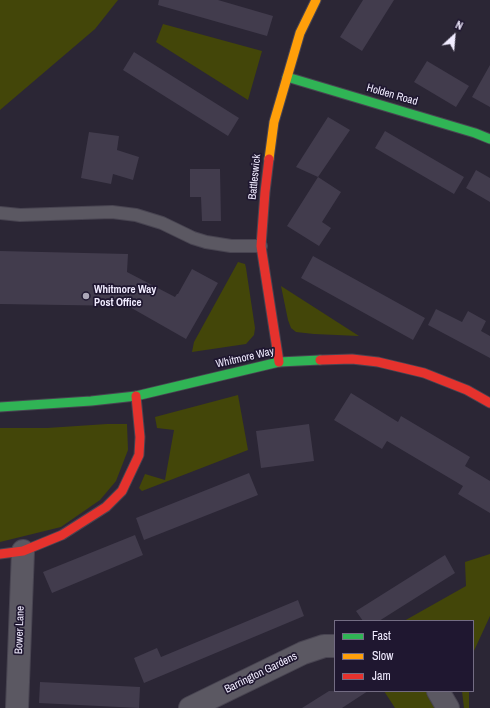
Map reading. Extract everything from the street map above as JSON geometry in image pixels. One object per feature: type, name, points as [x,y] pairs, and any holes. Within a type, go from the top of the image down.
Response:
[{"type":"street","name":"Battleswick","points":[[279,362],[262,246],[265,192],[274,122],[300,33],[316,0]]},
{"type":"street","name":"Holden Road","points":[[287,77],[475,132],[490,138]]},
{"type":"street","name":"Whitmore Way","points":[[0,407],[91,402],[136,396],[279,362],[328,359],[352,359],[400,366],[446,381],[466,390],[490,404]]},
{"type":"street","points":[[0,554],[23,551],[62,535],[106,507],[122,491],[140,455],[140,437],[136,396]]},
{"type":"street","name":"Bower Lane","points":[[17,708],[23,551]]},
{"type":"street","name":"Barrington Gardens","points":[[190,708],[303,653],[324,646],[334,646]]},
{"type":"street","points":[[439,692],[448,708]]},
{"type":"lane","points":[[0,213],[20,215],[112,212],[136,215],[162,223],[193,238],[206,242],[231,246],[262,246]]},
{"type":"shaded area","points":[[0,0],[118,0],[95,29],[0,110]]},
{"type":"shaded area","points":[[163,24],[262,51],[248,100],[156,42]]},
{"type":"shaded area","points":[[238,262],[245,264],[246,268],[255,328],[254,335],[246,344],[192,352],[194,342]]},
{"type":"shaded area","points":[[281,286],[359,336],[296,332],[291,328],[288,320]]},
{"type":"shaded area","points":[[238,395],[248,450],[142,491],[139,488],[145,474],[165,480],[174,430],[157,428],[155,417]]},
{"type":"shaded area","points":[[127,424],[128,450],[116,481],[100,500],[61,527],[0,542],[0,428],[47,428]]},
{"type":"shaded area","points":[[490,554],[490,616],[474,651],[474,620],[406,620],[466,586],[465,562]]},
{"type":"shaded area","points":[[385,692],[428,692],[439,708],[395,708]]},
{"type":"shaded area","points":[[462,692],[469,692],[469,708],[464,708]]},
{"type":"building","points":[[159,0],[218,0],[273,16],[267,36],[158,5]]},
{"type":"building","points":[[363,0],[394,0],[362,51],[340,37]]},
{"type":"building","points":[[134,52],[239,118],[228,136],[123,70]]},
{"type":"building","points":[[427,61],[469,86],[456,107],[414,82]]},
{"type":"building","points":[[490,65],[490,107],[472,97]]},
{"type":"building","points":[[328,117],[350,130],[318,177],[296,167]]},
{"type":"building","points":[[385,131],[464,177],[454,194],[375,148]]},
{"type":"building","points":[[89,132],[119,136],[117,150],[139,157],[133,180],[113,174],[111,184],[81,178]]},
{"type":"building","points":[[190,169],[220,169],[221,221],[202,221],[201,197],[190,197]]},
{"type":"building","points":[[476,170],[490,178],[490,202],[466,188]]},
{"type":"building","points":[[318,177],[341,192],[322,222],[331,228],[319,246],[287,226]]},
{"type":"building","name":"Whitmore Way Post Office","points":[[0,251],[128,254],[127,272],[175,297],[192,269],[218,283],[186,339],[128,306],[0,304]]},
{"type":"building","points":[[313,256],[425,318],[413,340],[301,278]]},
{"type":"building","points":[[436,309],[462,322],[468,311],[486,321],[481,331],[490,336],[490,358],[428,325]]},
{"type":"building","points":[[351,393],[398,422],[401,416],[470,457],[465,466],[490,481],[490,513],[458,494],[463,486],[387,441],[382,449],[334,420]]},
{"type":"building","points":[[309,424],[314,461],[261,468],[256,431]]},
{"type":"building","points":[[249,473],[258,495],[144,540],[136,518]]},
{"type":"building","points":[[135,535],[143,555],[52,593],[43,572]]},
{"type":"building","points":[[445,555],[455,573],[381,620],[362,620],[356,611]]},
{"type":"building","points":[[298,600],[304,616],[144,683],[134,658],[157,648],[161,657]]},
{"type":"building","points":[[40,682],[140,687],[139,708],[39,703]]},
{"type":"building","points":[[329,691],[366,692],[342,708],[302,708]]},
{"type":"traffic: fast","points":[[287,77],[475,133],[490,139]]},
{"type":"traffic: fast","points":[[0,407],[91,401],[136,396],[279,362],[320,360]]},
{"type":"traffic: slow","points":[[269,159],[274,122],[300,33],[316,0]]},
{"type":"traffic: jam","points":[[269,159],[261,246],[279,362]]},
{"type":"traffic: jam","points":[[320,360],[352,359],[378,362],[424,373],[467,390],[490,403]]},
{"type":"traffic: jam","points":[[0,554],[23,551],[62,535],[106,507],[122,491],[139,455],[140,437],[136,396]]},
{"type":"place","name":"Whitmore Way Post Office","points":[[86,296]]}]
